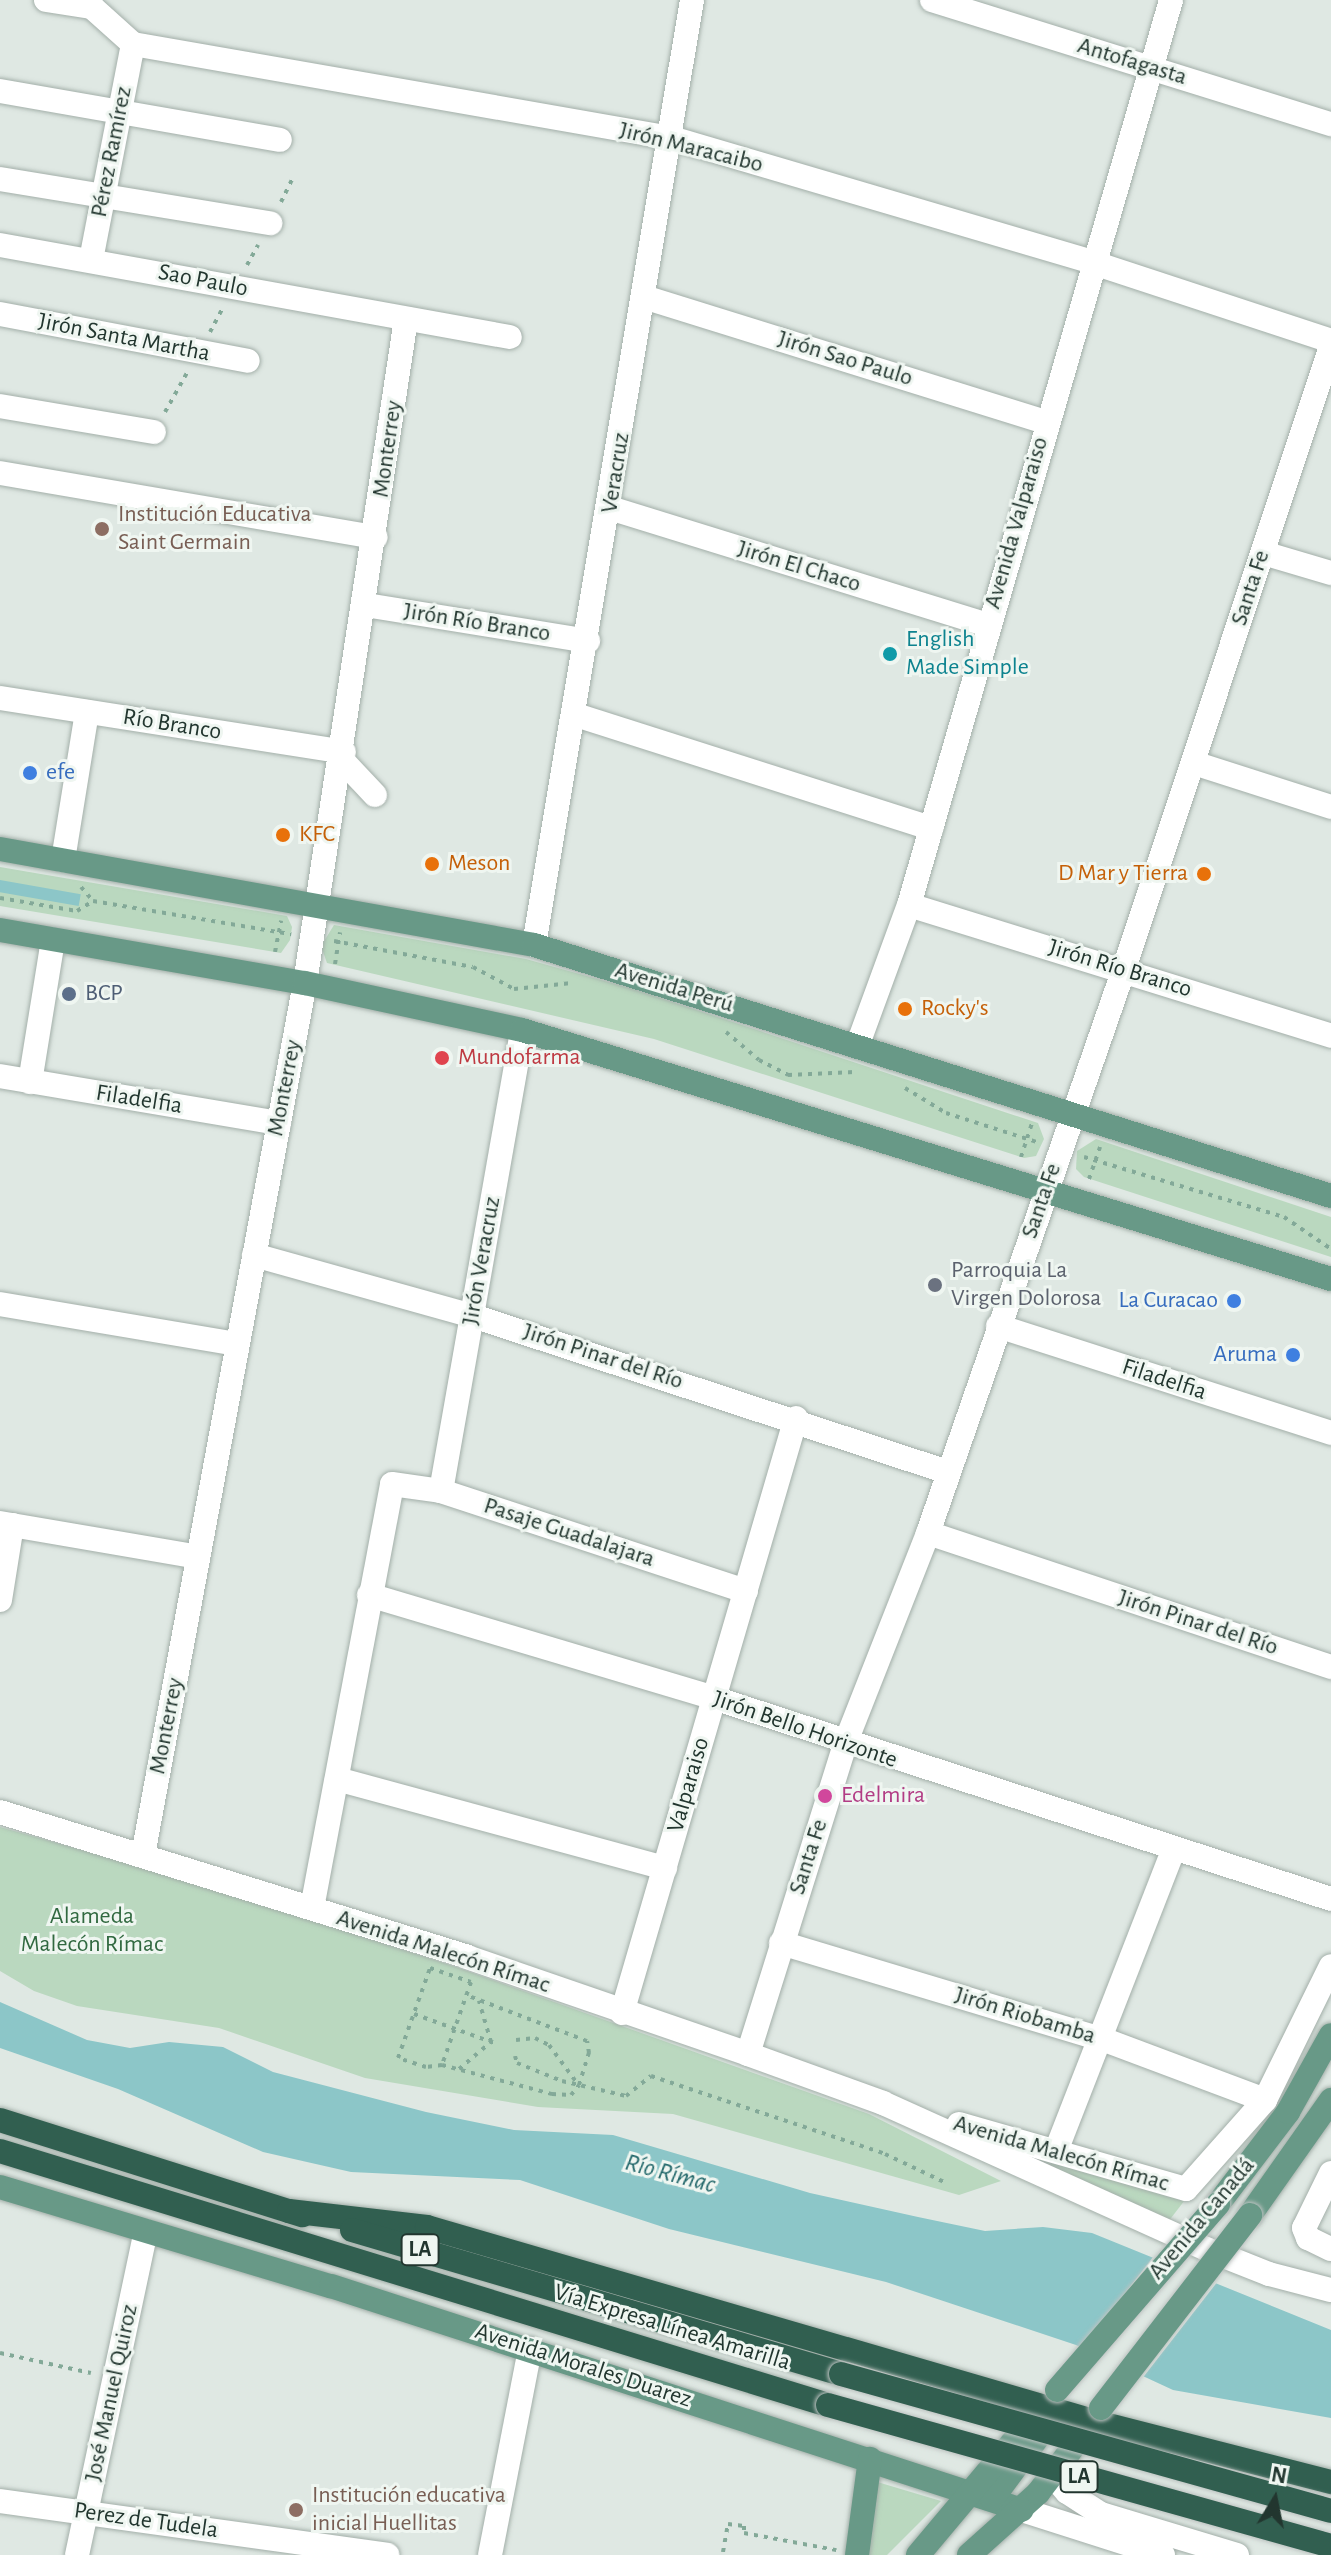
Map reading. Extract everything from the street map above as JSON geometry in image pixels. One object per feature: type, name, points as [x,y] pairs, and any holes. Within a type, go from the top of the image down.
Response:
[{"type":"highway","name":"Vía Expresa Línea Amarilla","points":[[0,2120],[289,2211],[841,2374],[1331,2511]]},
{"type":"highway","name":"Vía Expresa Línea Amarilla","points":[[0,2151],[828,2405],[1331,2546]]},
{"type":"highway","points":[[289,2211],[427,2227],[1050,2398],[1331,2482]]},
{"type":"main road","name":"Avenida Perú","points":[[0,849],[315,903],[534,945],[858,1044],[1070,1116],[1331,1196]]},
{"type":"main road","points":[[0,930],[305,983],[522,1030],[1047,1189],[1331,1279]]},
{"type":"main road","name":"Avenida Canadá","points":[[918,2555],[968,2491],[1218,2204],[1288,2112],[1331,2035]]},
{"type":"main road","name":"Avenida Canadá","points":[[969,2555],[1022,2510],[1053,2476],[1250,2215],[1331,2100]]},
{"type":"main road","name":"Avenida Morales Duarez","points":[[0,2187],[530,2349],[1022,2510]]},
{"type":"main road","points":[[992,2499],[1047,2425],[1050,2398]]},
{"type":"main road","points":[[857,2555],[870,2459]]},
{"type":"street","points":[[46,0],[88,4],[133,44]]},
{"type":"street","name":"Veracruz","points":[[534,945],[576,715],[692,0]]},
{"type":"street","name":"Antofagasta","points":[[932,0],[1331,124]]},
{"type":"street","name":"Avenida Valparaiso","points":[[858,1044],[909,905],[1091,262],[1171,0]]},
{"type":"street","name":"Jirón Maracaibo","points":[[133,44],[671,138],[1091,262],[1331,343]]},
{"type":"street","name":"Pérez Ramírez","points":[[91,260],[133,44]]},
{"type":"street","points":[[0,91],[280,140]]},
{"type":"street","points":[[0,179],[270,223]]},
{"type":"street","name":"Sao Paulo","points":[[0,245],[510,337]]},
{"type":"street","name":"Jirón Sao Paulo","points":[[644,297],[1046,422]]},
{"type":"street","name":"Jirón Santa Martha","points":[[0,314],[248,361]]},
{"type":"street","name":"Monterrey","points":[[143,1855],[305,983],[315,903],[343,756],[366,605],[406,319]]},
{"type":"street","name":"Santa Fe","points":[[748,2054],[845,1744],[928,1533],[1070,1116],[1124,969],[1331,343]]},
{"type":"street","points":[[0,406],[154,432]]},
{"type":"street","points":[[0,473],[376,537]]},
{"type":"street","name":"Jirón El Chaco","points":[[610,508],[989,625]]},
{"type":"street","points":[[1263,553],[1331,573]]},
{"type":"street","name":"Jirón Río Branco","points":[[366,605],[588,641]]},
{"type":"street","name":"Río Branco","points":[[0,698],[343,756]]},
{"type":"street","points":[[63,860],[87,712]]},
{"type":"street","points":[[576,715],[931,828]]},
{"type":"street","points":[[343,756],[375,795]]},
{"type":"street","points":[[1194,763],[1331,807]]},
{"type":"street","name":"Jirón Río Branco","points":[[909,905],[1124,969],[1331,1036]]},
{"type":"street","points":[[30,1082],[53,940]]},
{"type":"street","name":"Jirón Veracruz","points":[[441,1491],[522,1030]]},
{"type":"street","name":"Filadelfia","points":[[0,1076],[279,1123]]},
{"type":"street","name":"Jirón Pinar del Río","points":[[254,1255],[473,1316],[796,1418],[948,1472]]},
{"type":"street","points":[[0,1304],[237,1344]]},
{"type":"street","name":"Filadelfia","points":[[998,1326],[1331,1433]]},
{"type":"street","name":"Valparaiso","points":[[622,2013],[796,1418]]},
{"type":"street","name":"Pasaje Guadalajara","points":[[369,1595],[392,1484],[441,1491],[746,1591]]},
{"type":"street","points":[[0,1600],[6,1524],[198,1557]]},
{"type":"street","name":"Jirón Pinar del Río","points":[[928,1533],[1331,1667]]},
{"type":"street","points":[[312,1908],[369,1595]]},
{"type":"street","name":"Jirón Bello Horizonte","points":[[369,1595],[714,1698],[845,1744],[1331,1899]]},
{"type":"street","points":[[337,1779],[665,1868]]},
{"type":"street","name":"Avenida Malecón Rímac","points":[[0,1812],[312,1908],[748,2054],[883,2103],[1206,2249],[1269,2274],[1331,2290]]},
{"type":"street","points":[[1056,2151],[1174,1849]]},
{"type":"street","name":"Jirón Riobamba","points":[[781,1943],[1102,2039],[1265,2100]]},
{"type":"street","name":"Avenida Canadá","points":[[1191,2185],[1265,2100],[1331,1966]]},
{"type":"street","name":"Avenida Malecón Rímac","points":[[883,2103],[1182,2190],[1191,2185]]},
{"type":"street","points":[[1331,2173],[1304,2228],[1308,2238],[1331,2249]]},
{"type":"street","name":"José Manuel Quiroz","points":[[77,2555],[146,2231]]},
{"type":"street","points":[[490,2555],[530,2349]]},
{"type":"street","points":[[1053,2476],[1067,2492],[1101,2514],[1237,2555]]},
{"type":"street","name":"Perez de Tudela","points":[[0,2501],[387,2555]]},
{"type":"street","name":"Avenida Morales Duarez","points":[[1022,2510],[1163,2555]]},
{"type":"path","points":[[0,898],[77,911],[93,901],[291,934]]},
{"type":"path","points":[[275,952],[282,915]]},
{"type":"path","points":[[335,964],[341,926]]},
{"type":"path","points":[[323,939],[473,967],[528,991],[579,982]]},
{"type":"path","points":[[722,1027],[759,1060],[788,1075],[861,1072]]},
{"type":"path","points":[[896,1084],[946,1113],[1042,1143]]},
{"type":"path","points":[[1021,1157],[1033,1121]]},
{"type":"path","points":[[1089,1179],[1102,1141]]},
{"type":"path","points":[[1076,1154],[1284,1217],[1331,1249]]},
{"type":"path","points":[[442,2065],[466,1995],[471,1982],[430,1968],[398,2058],[426,2067],[442,2065],[552,2094],[571,2095],[579,2085],[589,2053],[587,2041],[466,1995]]},
{"type":"path","points":[[478,1999],[494,2043]]},
{"type":"path","points":[[414,2014],[494,2043]]},
{"type":"path","points":[[516,2040],[535,2038],[549,2045],[579,2085]]},
{"type":"path","points":[[458,2069],[494,2043]]},
{"type":"path","points":[[515,2056],[517,2063],[579,2085],[626,2096],[651,2076],[872,2149],[946,2183]]},
{"type":"path","points":[[0,2353],[115,2378]]},
{"type":"path","points":[[723,2552],[728,2524],[744,2526],[744,2533],[857,2555]]},
{"type":"green space","points":[[0,867],[287,916],[292,927],[290,940],[281,953],[0,906]]},
{"type":"green space","points":[[334,925],[526,959],[633,989],[1038,1123],[1044,1139],[1036,1156],[1024,1158],[654,1039],[327,963],[321,946]]},
{"type":"green space","points":[[1096,1139],[1331,1217],[1331,1257],[1084,1177],[1076,1169],[1077,1151]]},
{"type":"green space","name":"Alameda Malecón Rímac","points":[[0,1827],[191,1881],[456,1967],[869,2114],[1001,2181],[959,2195],[673,2114],[538,2107],[365,2078],[219,2028],[77,2006],[34,1991],[0,1971]]},
{"type":"green space","points":[[1003,2145],[1188,2196],[1168,2222]]},
{"type":"green space","points":[[874,2481],[941,2501],[887,2555],[862,2555]]},
{"type":"water","points":[[0,880],[81,894],[79,906],[0,892]]},
{"type":"water","name":"Río Rímac","points":[[0,2002],[87,2040],[130,2048],[169,2042],[223,2047],[273,2072],[426,2112],[514,2130],[613,2135],[810,2193],[918,2217],[985,2231],[1043,2227],[1092,2233],[1331,2330],[1331,2418],[1173,2390],[1076,2345],[886,2282],[669,2229],[520,2180],[351,2172],[263,2152],[118,2089],[0,2048]]},
{"type":"pier","points":[[1157,2252],[1218,2281],[1141,2380],[1080,2351]]},
{"type":"place","name":"Institución Educativa Saint Germain","points":[[102,529]]},
{"type":"place","name":"English Made Simple","points":[[890,654]]},
{"type":"place","name":"efe","points":[[30,773]]},
{"type":"place","name":"KFC","points":[[283,835]]},
{"type":"place","name":"Meson","points":[[432,864]]},
{"type":"place","name":"D Mar y Tierra","points":[[1204,874]]},
{"type":"place","name":"BCP","points":[[69,994]]},
{"type":"place","name":"Rocky's","points":[[905,1009]]},
{"type":"place","name":"Mundofarma","points":[[442,1058]]},
{"type":"place","name":"Parroquia La Virgen Dolorosa","points":[[935,1285]]},
{"type":"place","name":"La Curacao","points":[[1234,1301]]},
{"type":"place","name":"Aruma","points":[[1293,1355]]},
{"type":"place","name":"Edelmira","points":[[825,1796]]},
{"type":"place","name":"Institución educativa inicial Huellitas","points":[[296,2510]]}]
